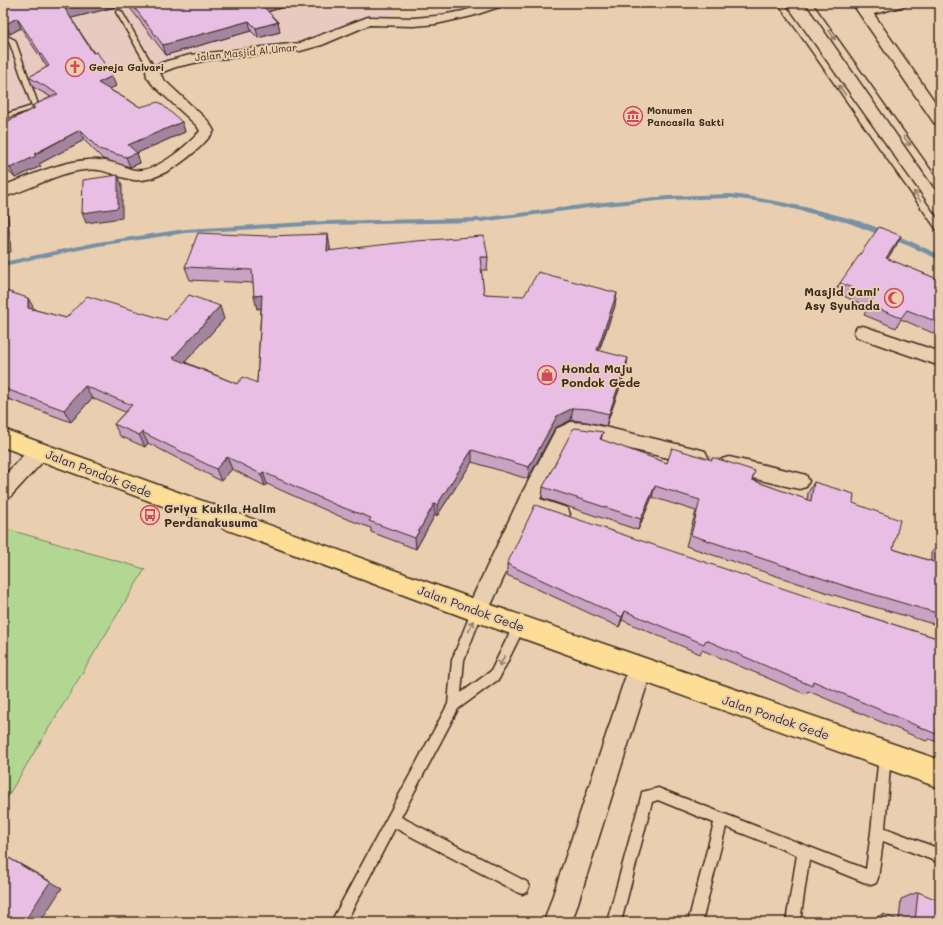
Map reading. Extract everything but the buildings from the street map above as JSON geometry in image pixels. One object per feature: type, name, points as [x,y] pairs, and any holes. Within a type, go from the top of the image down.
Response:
[{"type":"main road","points":[[862,8],[940,120]]},
{"type":"main road","name":"Jalan Pondok Gede","points":[[3,438],[40,450],[129,485],[477,611],[940,774]]},
{"type":"street","name":"Jalan Masjid Al Umar","points":[[153,71],[190,59],[216,54],[302,46],[319,41],[368,21],[379,20],[415,22],[448,18],[462,16],[498,3]]},
{"type":"street","points":[[862,8],[900,3]]},
{"type":"street","points":[[3,192],[60,170],[82,165],[99,164],[132,175],[144,175],[162,167],[186,153],[207,131],[203,124],[154,78],[153,71]]},
{"type":"street","points":[[863,332],[940,359]]},
{"type":"street","points":[[477,611],[527,503],[563,434],[571,430],[587,431],[799,481]]},
{"type":"street","points":[[3,491],[40,450]]},
{"type":"street","points":[[527,503],[580,521]]},
{"type":"street","points":[[558,922],[640,669]]},
{"type":"lane","points":[[781,3],[940,228]]},
{"type":"lane","points":[[809,3],[940,189]]},
{"type":"lane","points":[[119,12],[153,71]]},
{"type":"lane","points":[[3,36],[12,40],[36,107],[3,117]]},
{"type":"lane","points":[[338,922],[454,705],[458,660],[477,611]]},
{"type":"lane","points":[[454,705],[495,675],[519,626]]},
{"type":"lane","points":[[614,922],[647,797],[658,794],[871,878],[878,832],[885,755]]},
{"type":"lane","points":[[393,820],[522,887]]},
{"type":"lane","points":[[695,922],[721,820]]},
{"type":"lane","points":[[878,832],[940,856]]},
{"type":"lane","points":[[793,922],[804,851]]},
{"type":"shaded area","points":[[90,3],[396,3],[388,16],[366,16],[312,37],[276,44],[214,48],[113,74],[82,87],[3,133],[3,34],[26,32]]},
{"type":"green space","points":[[3,528],[145,569],[3,804]]},
{"type":"waterway","points":[[3,264],[98,244],[185,231],[325,223],[481,220],[604,204],[669,198],[731,196],[769,201],[851,221],[911,244],[940,258]]},
{"type":"place","name":"Gereja Galvari","points":[[75,67]]},
{"type":"place","name":"Monumen Pancasila Sakti","points":[[633,116]]},
{"type":"place","name":"Masjid Jami' Asy Syuhada","points":[[894,298]]},
{"type":"place","name":"Honda Maju Pondok Gede","points":[[547,375]]},
{"type":"place","name":"Griya Kukila Halim Perdanakusuma","points":[[150,515]]}]
